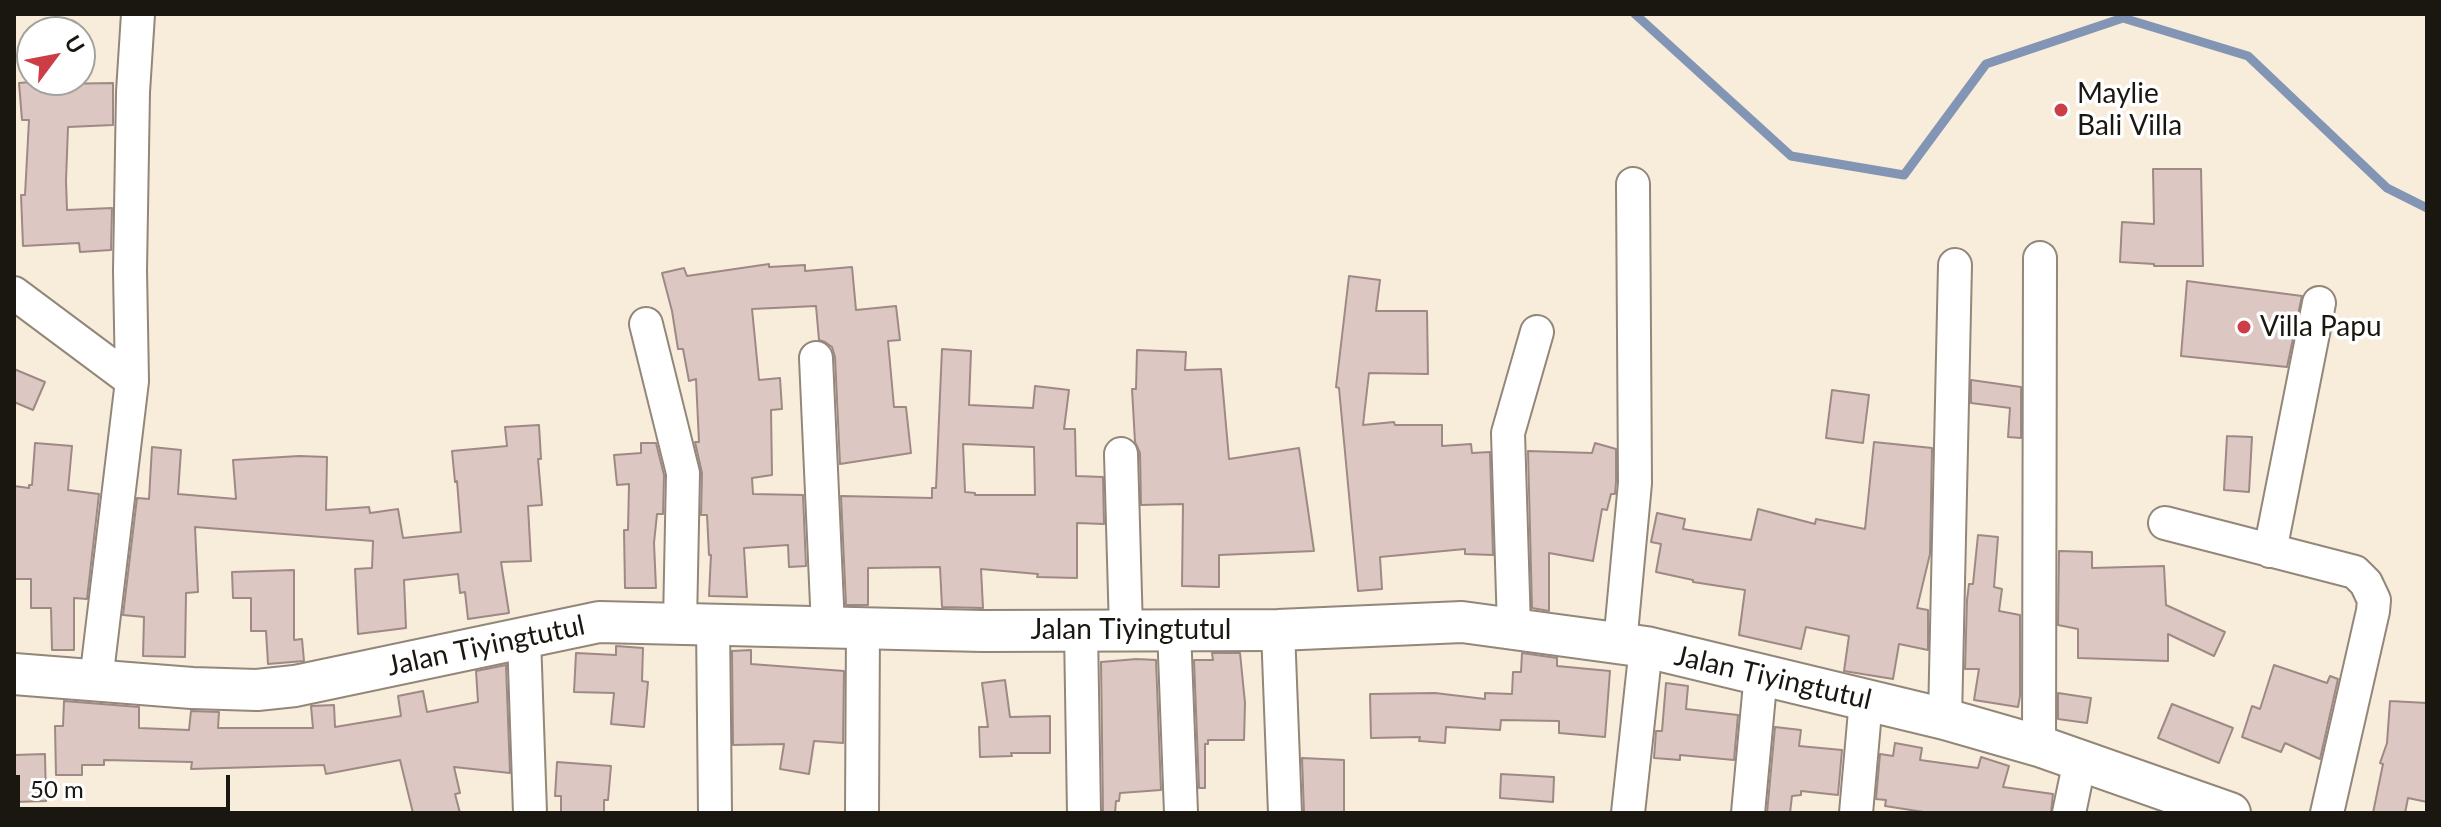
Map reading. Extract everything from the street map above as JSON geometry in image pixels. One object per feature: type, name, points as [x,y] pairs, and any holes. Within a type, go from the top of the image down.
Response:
[{"type":"street","points":[[96,681],[132,381],[133,92],[138,14]]},
{"type":"street","points":[[1628,813],[1635,483],[1633,184]]},
{"type":"street","points":[[2039,746],[2040,258]]},
{"type":"street","points":[[1945,719],[1955,265]]},
{"type":"street","points":[[14,293],[132,381]]},
{"type":"street","points":[[2270,551],[2319,303]]},
{"type":"street","points":[[646,324],[683,473],[715,813]]},
{"type":"street","points":[[1514,628],[1508,433],[1537,332]]},
{"type":"street","points":[[816,358],[862,813]]},
{"type":"street","points":[[1121,454],[1126,630]]},
{"type":"street","points":[[2165,523],[2355,572],[2366,583],[2374,600],[2370,627],[2327,813]]},
{"type":"street","name":"Jalan Tiyingtutul","points":[[14,674],[257,690],[295,686],[599,622],[983,631],[1278,630],[1462,622],[1633,646],[1761,673],[1945,719],[2080,760],[2210,810]]},
{"type":"street","points":[[1174,629],[1181,813]]},
{"type":"street","points":[[1081,630],[1084,813]]},
{"type":"street","points":[[1278,630],[1285,813]]},
{"type":"street","points":[[524,637],[530,813]]},
{"type":"street","points":[[1748,813],[1761,673]]},
{"type":"street","points":[[1856,813],[1866,700]]},
{"type":"street","points":[[2069,813],[2080,760]]},
{"type":"building","points":[[96,83],[113,83],[113,125],[68,127],[66,181],[67,210],[112,208],[111,250],[80,252],[79,243],[23,246],[21,195],[25,195],[29,120],[22,120],[20,96],[96,96]]},
{"type":"building","points":[[2153,169],[2201,169],[2203,266],[2120,262],[2122,222],[2154,224]]},
{"type":"building","points":[[769,264],[769,267],[805,265],[805,271],[852,267],[856,310],[896,306],[900,340],[888,341],[894,407],[906,407],[911,453],[840,464],[835,357],[832,347],[819,340],[816,306],[752,309],[759,380],[780,378],[782,409],[771,410],[772,475],[752,478],[753,494],[803,495],[806,566],[789,567],[788,545],[744,548],[747,597],[709,596],[711,555],[707,515],[701,515],[702,473],[695,442],[699,442],[696,379],[689,381],[683,349],[678,349],[662,273],[684,268],[687,276]]},
{"type":"building","points":[[1349,276],[1380,280],[1376,311],[1427,311],[1428,374],[1369,373],[1363,425],[1394,422],[1395,425],[1442,425],[1442,446],[1471,444],[1472,453],[1490,452],[1493,555],[1465,554],[1465,549],[1380,557],[1382,589],[1358,591],[1339,388],[1336,387]]},
{"type":"building","name":"Villa Papu","points":[[2187,281],[2302,296],[2287,367],[2181,356]]},
{"type":"building","points":[[942,349],[971,351],[969,405],[1033,408],[1035,386],[1069,390],[1064,429],[1075,429],[1076,476],[1103,477],[1104,524],[1077,523],[1077,578],[1037,577],[1038,574],[981,569],[983,608],[942,607],[940,567],[868,568],[868,605],[846,605],[841,496],[932,498],[932,488],[936,488]],"holes":[[[963,444],[1034,447],[1035,495],[975,495],[965,492]]]},
{"type":"building","points":[[1137,350],[1186,352],[1185,370],[1221,369],[1229,459],[1299,448],[1314,551],[1219,555],[1219,587],[1182,586],[1183,504],[1141,505],[1140,453],[1135,442],[1132,389],[1136,389]]},
{"type":"building","points":[[14,369],[45,382],[33,410],[14,402]]},
{"type":"building","points":[[1971,380],[2021,387],[2021,438],[2008,437],[2010,408],[1971,403]]},
{"type":"building","points":[[1832,390],[1869,395],[1863,443],[1826,438]]},
{"type":"building","points":[[539,425],[542,505],[528,506],[531,561],[501,562],[509,613],[468,619],[465,592],[460,593],[458,574],[404,580],[406,628],[358,634],[355,569],[372,568],[373,541],[195,527],[198,592],[186,593],[185,657],[143,656],[144,617],[123,615],[137,498],[149,499],[152,447],[181,450],[178,494],[236,499],[233,460],[327,457],[326,510],[369,507],[370,513],[398,509],[403,538],[461,532],[452,451],[507,446],[505,427]]},
{"type":"building","points":[[2227,436],[2252,437],[2249,492],[2224,490]]},
{"type":"building","points":[[1874,442],[1932,448],[1930,554],[1917,608],[1928,610],[1928,650],[1899,644],[1893,679],[1844,671],[1849,636],[1806,627],[1801,649],[1739,635],[1745,590],[1693,582],[1656,572],[1661,544],[1651,542],[1657,513],[1685,519],[1683,529],[1751,540],[1758,509],[1815,524],[1816,519],[1865,529]]},
{"type":"building","points":[[35,443],[72,446],[68,490],[99,494],[87,599],[74,598],[74,650],[52,650],[51,608],[31,608],[31,579],[14,579],[14,486],[29,488],[32,485]]},
{"type":"building","points":[[641,443],[656,443],[664,475],[663,514],[657,514],[654,543],[656,588],[625,588],[624,530],[628,530],[629,484],[617,485],[614,455],[641,453]]},
{"type":"building","points":[[1595,443],[1616,449],[1616,482],[1615,494],[1611,494],[1607,510],[1602,509],[1593,561],[1549,553],[1549,611],[1532,608],[1528,451],[1592,453]]},
{"type":"building","points":[[1978,535],[1998,537],[1994,587],[2002,589],[1999,611],[2020,615],[2018,707],[1974,700],[1979,669],[1965,669],[1967,600],[1969,584],[1973,584]]},
{"type":"building","points":[[2059,551],[2092,552],[2092,568],[2164,566],[2166,605],[2225,632],[2214,656],[2168,634],[2168,661],[2078,658],[2078,629],[2058,625]]},
{"type":"building","points":[[294,570],[294,640],[302,639],[304,661],[268,664],[266,631],[251,631],[251,598],[233,598],[232,572]]},
{"type":"building","points":[[616,646],[643,648],[642,681],[648,682],[644,727],[611,724],[614,693],[574,692],[576,653],[616,655]]},
{"type":"building","points":[[751,650],[751,664],[844,671],[843,743],[814,741],[809,774],[780,769],[784,744],[733,745],[732,651]]},
{"type":"building","points":[[1212,653],[1240,653],[1245,703],[1244,740],[1208,740],[1205,744],[1205,788],[1199,788],[1194,660],[1213,660]]},
{"type":"building","points":[[1522,653],[1557,658],[1557,666],[1610,671],[1605,737],[1559,733],[1559,721],[1501,720],[1500,730],[1446,727],[1445,743],[1419,741],[1420,737],[1371,738],[1370,694],[1435,693],[1485,699],[1485,693],[1512,694],[1513,672],[1521,672]]},
{"type":"building","points":[[1156,660],[1161,790],[1120,793],[1115,813],[1103,813],[1101,662]]},
{"type":"building","points":[[506,665],[510,773],[454,767],[460,793],[455,794],[460,813],[413,813],[400,760],[326,774],[324,765],[191,769],[192,762],[104,760],[104,765],[82,765],[82,775],[56,775],[55,726],[63,726],[64,701],[139,707],[139,728],[189,730],[191,711],[219,712],[218,728],[313,728],[311,706],[334,705],[335,727],[401,716],[398,696],[423,691],[427,712],[478,702],[476,671]]},
{"type":"building","points":[[2274,665],[2327,683],[2330,676],[2338,679],[2320,759],[2285,743],[2281,752],[2242,737],[2252,706],[2260,709]]},
{"type":"building","points":[[1005,680],[1010,717],[1050,716],[1050,753],[980,757],[979,727],[988,727],[982,683]]},
{"type":"building","points":[[1666,683],[1688,686],[1686,709],[1738,715],[1734,760],[1680,755],[1680,760],[1654,758],[1656,731],[1662,731]]},
{"type":"building","points":[[2058,693],[2091,698],[2087,723],[2058,719]]},
{"type":"building","points":[[2390,701],[2427,703],[2427,802],[2408,798],[2405,813],[2373,813],[2383,764],[2380,763],[2387,743]]},
{"type":"building","points":[[2172,704],[2233,728],[2219,763],[2158,738]]},
{"type":"building","points":[[1775,727],[1801,730],[1799,746],[1842,750],[1838,795],[1801,791],[1801,795],[1792,796],[1790,813],[1767,813]]},
{"type":"building","points":[[1895,743],[1922,748],[1920,760],[1978,768],[1981,757],[2009,766],[2003,787],[2053,794],[2051,813],[1930,813],[1885,806],[1886,800],[1876,799],[1880,754],[1893,756]]},
{"type":"building","points":[[45,754],[46,801],[14,802],[14,755]]},
{"type":"building","points":[[1302,758],[1344,760],[1344,813],[1304,813]]},
{"type":"building","points":[[557,762],[611,766],[604,813],[561,813],[561,796],[555,796]]},
{"type":"building","points":[[1501,774],[1554,777],[1553,802],[1500,798]]},
{"type":"waterway","points":[[1635,14],[1791,156],[1904,175],[1986,64],[2123,18],[2248,56],[2387,188],[2427,208]]},
{"type":"place","name":"Maylie Bali Villa","points":[[2061,110]]},
{"type":"place","name":"Villa Papu","points":[[2244,327]]}]
